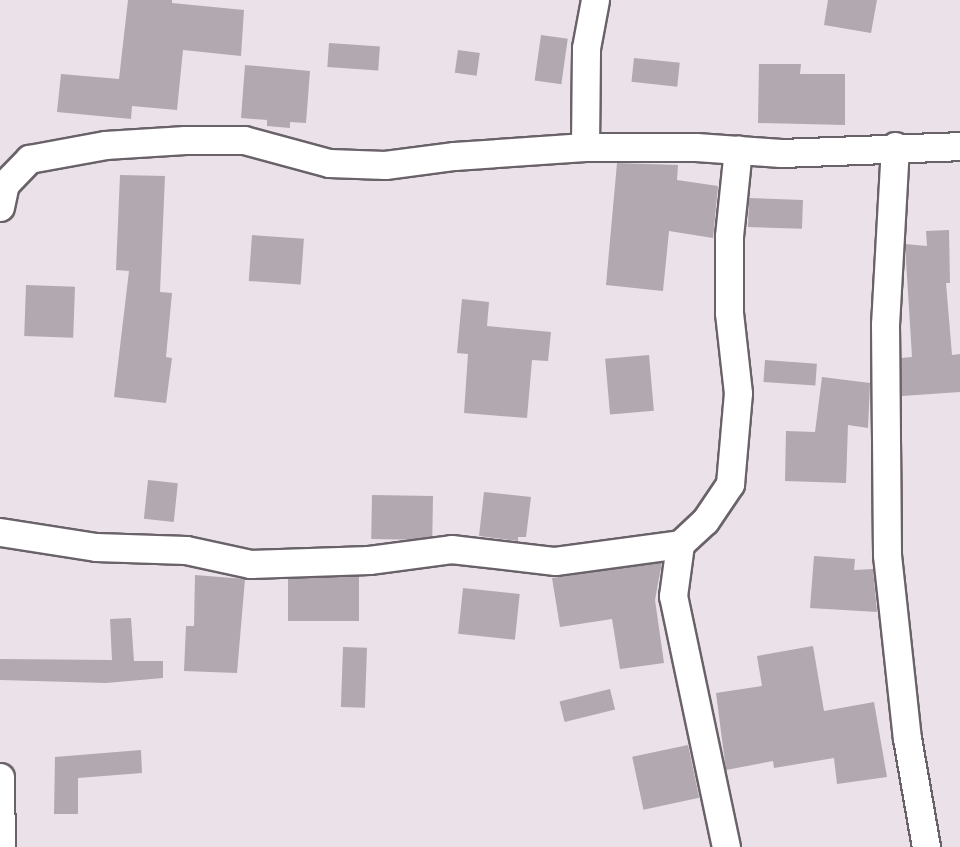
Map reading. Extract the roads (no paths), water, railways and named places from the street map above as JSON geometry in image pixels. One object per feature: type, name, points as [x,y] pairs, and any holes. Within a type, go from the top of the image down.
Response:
[{"type":"street","points":[[585,147],[586,48],[595,0]]},
{"type":"street","points":[[0,163],[105,145],[185,140],[244,140],[329,163],[385,165],[454,156],[585,147],[738,149],[781,153],[895,146],[960,146]]},
{"type":"street","points":[[895,146],[885,324],[886,555],[907,738],[926,847]]},
{"type":"street","points":[[0,531],[96,547],[186,550],[250,564],[369,560],[452,549],[555,561],[680,544],[705,521],[730,484],[738,393],[729,314],[729,236],[738,149]]},
{"type":"street","points":[[0,207],[6,184],[29,159]]},
{"type":"street","points":[[680,544],[674,596],[726,847]]},
{"type":"street","points":[[0,777],[1,847]]}]
